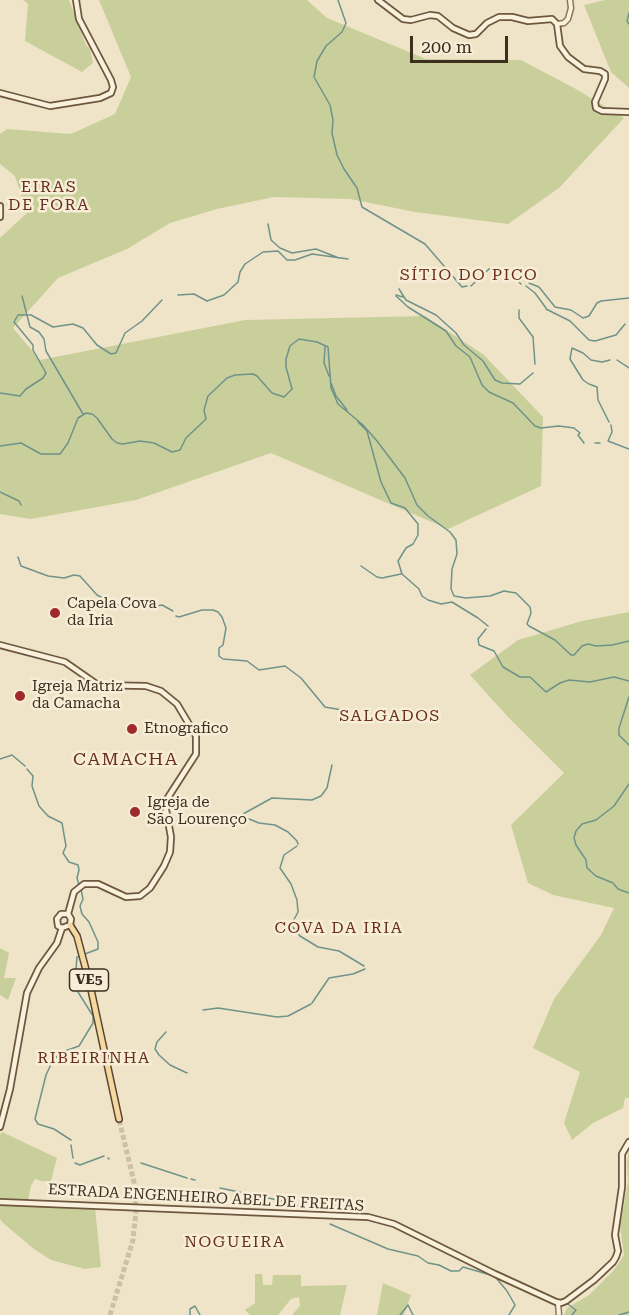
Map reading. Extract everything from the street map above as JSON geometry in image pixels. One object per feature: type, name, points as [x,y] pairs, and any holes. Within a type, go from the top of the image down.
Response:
[{"type":"main road","points":[[0,93],[54,106],[105,97],[111,93],[113,87],[111,80],[79,19],[76,0]]},
{"type":"main road","points":[[378,0],[403,19],[438,16],[453,28],[469,35],[476,34],[487,23],[499,18],[512,17],[528,21],[549,18],[557,24],[558,40],[568,57],[584,69],[605,74],[595,102],[596,108],[602,111],[629,112]]},
{"type":"main road","points":[[0,206],[0,217]]},
{"type":"main road","points":[[0,645],[65,662],[98,685],[146,686],[158,689],[177,704],[196,736],[196,754],[167,799],[166,810],[171,837],[170,852],[150,888],[140,896],[126,897],[98,884],[81,885],[74,892],[68,914],[71,919],[70,925],[62,928]]},
{"type":"main road","points":[[62,928],[57,924],[57,919],[61,914],[68,914]]},
{"type":"main road","name":"VE5","points":[[70,925],[77,936],[90,985],[119,1119]]},
{"type":"main road","points":[[0,1127],[12,1080],[27,993],[39,968],[57,943],[62,928]]},
{"type":"main road","points":[[558,1304],[566,1301],[594,1280],[616,1257],[618,1251],[615,1235],[622,1187],[622,1154],[629,1142]]},
{"type":"main road","name":"ESTRADA ENGENHEIRO ABEL DE FREITAS","points":[[0,1202],[368,1217],[394,1224],[558,1304]]},
{"type":"street","points":[[557,24],[564,23],[568,19],[571,8],[570,0]]},
{"type":"street","points":[[558,1304],[558,1315]]},
{"type":"green space","points":[[23,0],[69,0],[86,45],[90,49],[93,63],[82,72],[25,41],[28,4]]},
{"type":"green space","points":[[99,0],[307,0],[327,18],[426,59],[521,60],[624,118],[559,188],[508,224],[415,212],[350,199],[274,197],[217,209],[170,223],[127,249],[58,278],[13,328],[40,360],[245,320],[425,316],[484,355],[543,417],[541,486],[448,529],[271,453],[136,500],[31,519],[0,514],[0,238],[27,213],[15,176],[0,164],[0,134],[7,129],[71,134],[115,114],[131,77]]},
{"type":"green space","points":[[605,0],[629,0],[629,88],[611,72],[584,5]]},
{"type":"green space","points":[[629,612],[629,1098],[625,1098],[623,1108],[593,1123],[572,1140],[564,1123],[580,1072],[533,1048],[554,999],[601,935],[614,908],[553,895],[528,883],[511,825],[564,773],[470,675],[518,640],[582,621]]},
{"type":"green space","points":[[0,948],[9,953],[4,978],[16,978],[8,1000],[0,995]]},
{"type":"green space","points":[[2,1132],[57,1158],[51,1181],[35,1179],[28,1200],[0,1198],[0,1135]]},
{"type":"green space","points":[[629,1148],[629,1315],[564,1315],[567,1308],[589,1295],[614,1270],[624,1255],[620,1226],[628,1182]]},
{"type":"green space","points":[[0,1205],[95,1208],[101,1267],[85,1269],[51,1260],[3,1223],[0,1219]]},
{"type":"green space","points":[[255,1274],[262,1274],[263,1285],[272,1285],[273,1275],[301,1275],[301,1286],[347,1285],[340,1315],[292,1315],[300,1306],[299,1297],[291,1299],[278,1315],[250,1315],[245,1310],[255,1303]]},
{"type":"green space","points":[[383,1283],[411,1295],[404,1315],[377,1315]]},
{"type":"waterway","points":[[338,0],[346,23],[342,32],[326,46],[317,61],[314,77],[330,105],[333,120],[332,133],[337,155],[357,188],[362,207],[425,244],[462,287],[467,286]]},
{"type":"waterway","points":[[629,13],[627,21],[629,24]]},
{"type":"waterway","points":[[268,224],[271,240],[280,248],[292,253],[316,249],[339,258]]},
{"type":"waterway","points":[[178,295],[194,294],[207,301],[224,295],[238,282],[245,264],[263,252],[278,251],[287,260],[295,260],[312,254],[348,259]]},
{"type":"waterway","points":[[471,286],[489,269],[509,273],[521,284]]},
{"type":"waterway","points":[[529,283],[539,287],[555,307],[571,310],[583,318],[589,316],[597,303],[601,301],[629,298]]},
{"type":"waterway","points":[[526,286],[535,293],[546,308]]},
{"type":"waterway","points":[[399,289],[406,300],[436,315],[456,333],[464,345],[483,361],[495,380],[502,383],[520,384],[533,373]]},
{"type":"waterway","points":[[396,295],[403,297]]},
{"type":"waterway","points":[[22,296],[30,327],[39,332],[44,339],[46,351],[83,414]]},
{"type":"waterway","points":[[396,296],[408,307],[446,331],[456,346],[470,357],[482,385],[489,392],[513,403],[535,426],[574,428],[580,433],[578,435],[584,443]]},
{"type":"waterway","points":[[0,393],[20,396],[46,373],[33,350],[33,345],[14,322],[18,315],[31,315],[53,327],[73,324],[83,328],[97,345],[111,354],[116,353],[125,333],[142,321],[162,300]]},
{"type":"waterway","points":[[546,309],[570,321],[589,340],[595,341],[616,335],[625,324]]},
{"type":"waterway","points":[[519,310],[519,318],[533,337],[535,364]]},
{"type":"waterway","points":[[0,446],[21,443],[41,454],[60,454],[68,443],[78,418],[86,413],[97,418],[117,443],[140,441],[154,443],[172,452],[180,450],[186,438],[206,419],[204,410],[208,396],[227,378],[253,374],[272,393],[284,397],[292,389],[286,367],[290,346],[299,339],[317,342],[328,347],[331,388],[338,404],[363,425],[377,441],[405,478],[417,505],[450,532],[456,540],[457,554],[452,569],[451,589],[454,596],[466,598],[490,596],[504,591],[516,593],[530,607],[531,613],[527,624],[555,640],[571,655],[588,644],[612,645],[629,641]]},
{"type":"waterway","points":[[325,347],[324,363],[329,376]]},
{"type":"waterway","points":[[609,422],[598,400],[597,387],[583,380],[570,359],[572,348],[591,360],[602,362],[610,360]]},
{"type":"waterway","points":[[617,360],[629,368]]},
{"type":"waterway","points":[[331,383],[336,396],[347,410]]},
{"type":"waterway","points":[[358,422],[367,431],[381,482],[391,503],[405,508],[418,524],[418,535],[398,561],[402,574],[428,600],[441,604],[452,602],[488,626]]},
{"type":"waterway","points":[[608,441],[612,432],[611,425]]},
{"type":"waterway","points":[[608,441],[629,449]]},
{"type":"waterway","points":[[595,443],[600,443]]},
{"type":"waterway","points":[[0,492],[19,501],[21,505]]},
{"type":"waterway","points":[[18,557],[21,566],[48,576],[64,578],[80,576],[97,595],[115,604],[125,607],[139,604],[148,608],[162,605],[173,611]]},
{"type":"waterway","points":[[361,566],[377,577],[401,574]]},
{"type":"waterway","points":[[176,616],[202,610],[218,612],[226,628],[223,645],[219,648],[219,656],[223,659],[247,661],[259,670],[285,666],[301,678],[325,707],[342,710],[349,714]]},
{"type":"waterway","points":[[486,629],[478,639],[479,645],[494,651],[503,667],[520,677],[530,677],[546,692],[569,680],[590,682],[614,677],[629,681]]},
{"type":"waterway","points":[[629,697],[619,728],[619,735],[629,745]]},
{"type":"waterway","points":[[0,759],[12,755],[25,766]]},
{"type":"waterway","points":[[298,844],[288,832],[275,825],[259,823],[244,817],[243,814],[272,798],[312,800],[321,796],[327,788],[332,765]]},
{"type":"waterway","points":[[27,769],[33,776],[32,786],[39,806],[48,816],[62,823],[66,846],[63,853],[69,862],[78,865],[79,885]]},
{"type":"waterway","points":[[629,784],[614,806],[596,820],[582,824],[574,838],[586,860],[587,868],[596,876],[629,893]]},
{"type":"waterway","points":[[297,846],[284,855],[280,868],[291,884],[297,900],[298,912],[291,925],[300,936],[318,947],[339,951],[364,966]]},
{"type":"waterway","points":[[81,889],[82,914],[89,922],[98,942],[98,949],[85,954]]},
{"type":"waterway","points":[[71,1140],[54,1129],[38,1124],[35,1119],[46,1075],[53,1060],[62,1052],[79,1046],[93,1023],[93,1016],[78,992],[76,969],[77,957],[81,956]]},
{"type":"waterway","points":[[312,1003],[329,978],[353,974],[365,969]]},
{"type":"waterway","points":[[203,1010],[218,1008],[277,1017],[288,1016],[311,1004]]},
{"type":"waterway","points":[[166,1032],[157,1042],[155,1049],[170,1065],[187,1073]]},
{"type":"waterway","points":[[71,1145],[73,1158]]},
{"type":"waterway","points":[[75,1163],[80,1165],[104,1156]]},
{"type":"waterway","points":[[141,1163],[187,1178]]},
{"type":"waterway","points":[[191,1179],[195,1180]]},
{"type":"waterway","points":[[220,1188],[292,1203],[305,1209]]},
{"type":"waterway","points":[[330,1224],[388,1249],[418,1256],[428,1263],[451,1271],[459,1271],[463,1267],[494,1276],[537,1296]]},
{"type":"waterway","points":[[497,1279],[515,1305],[509,1315]]},
{"type":"waterway","points":[[561,1305],[568,1304],[576,1310],[572,1315]]},
{"type":"waterway","points":[[400,1315],[408,1305],[413,1315]]},
{"type":"waterway","points":[[190,1315],[190,1309],[195,1306],[200,1315]]},
{"type":"waterway","points":[[619,1315],[629,1312]]},
{"type":"tunnel","points":[[110,1315],[133,1240],[136,1211],[134,1182],[119,1119]]},
{"type":"place","name":"Capela Cova da Iria","points":[[55,613]]},
{"type":"place","name":"Igreja Matriz da Camacha","points":[[20,696]]},
{"type":"place","name":"Etnografico","points":[[132,729]]},
{"type":"place","name":"Igreja de São Lourenço","points":[[135,812]]},
{"type":"district","name":"EIRAS DE FORA","points":[[49,196]]},
{"type":"district","name":"SÍTIO DO PICO","points":[[469,275]]},
{"type":"district","name":"SALGADOS","points":[[390,716]]},
{"type":"district","name":"CAMACHA","points":[[126,760]]},
{"type":"district","name":"COVA DA IRIA","points":[[339,928]]},
{"type":"district","name":"RIBEIRINHA","points":[[94,1058]]},
{"type":"district","name":"NOGUEIRA","points":[[235,1242]]}]
